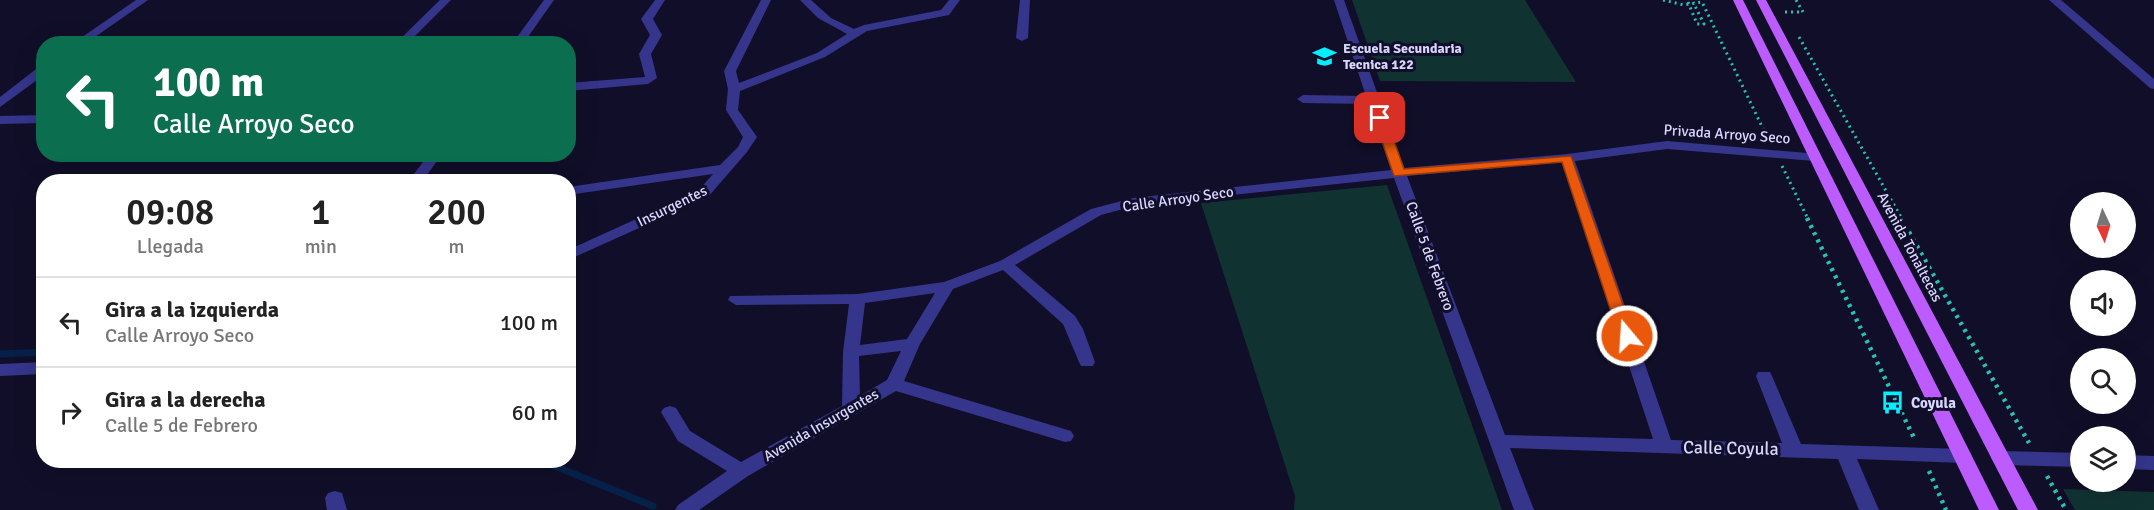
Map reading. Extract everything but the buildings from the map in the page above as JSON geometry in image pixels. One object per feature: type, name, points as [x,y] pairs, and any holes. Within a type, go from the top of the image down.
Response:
[{"type":"main road","points":[[1738,0],[1989,510]]},
{"type":"main road","name":"Avenida Tonaltecas","points":[[1761,0],[2028,510]]},
{"type":"street","points":[[89,36],[143,0]]},
{"type":"street","points":[[409,36],[446,0]]},
{"type":"street","points":[[523,36],[549,0]]},
{"type":"street","points":[[576,86],[651,78],[645,54],[657,35],[648,19],[660,0]]},
{"type":"street","points":[[724,168],[745,147],[750,137],[732,110],[734,89],[730,68],[766,0]]},
{"type":"street","points":[[806,0],[832,25],[854,33]]},
{"type":"street","points":[[734,89],[821,55],[864,28],[939,15],[948,11],[955,0]]},
{"type":"street","points":[[1022,38],[1025,0]]},
{"type":"street","name":"Calle 5 de Febrero","points":[[1339,0],[1399,173],[1524,510]]},
{"type":"street","points":[[2054,0],[2154,85]]},
{"type":"street","points":[[0,103],[36,75]]},
{"type":"street","points":[[1303,99],[1374,100]]},
{"type":"street","points":[[0,120],[36,119]]},
{"type":"street","name":"Privada Arroyo Seco","points":[[1567,158],[1667,145],[1814,157]]},
{"type":"street","points":[[1567,158],[1664,446]]},
{"type":"street","name":"Calle Arroyo Seco","points":[[736,300],[858,299],[947,286],[1005,264],[1096,212],[1138,201],[1399,173],[1567,158]]},
{"type":"street","name":"Insurgentes","points":[[576,190],[724,168]]},
{"type":"street","name":"Insurgentes","points":[[576,252],[703,194],[712,187],[724,168]]},
{"type":"street","points":[[1005,264],[1069,320],[1088,362]]},
{"type":"street","name":"Avenida Insurgentes","points":[[685,510],[741,471],[851,406],[894,384],[912,344],[947,286]]},
{"type":"street","points":[[851,406],[851,352],[858,299]]},
{"type":"street","points":[[851,352],[912,344]]},
{"type":"street","points":[[0,370],[36,368]]},
{"type":"street","points":[[1764,376],[1794,450]]},
{"type":"street","points":[[894,384],[1065,436]]},
{"type":"street","points":[[670,412],[684,436],[741,471]]},
{"type":"street","name":"Calle Coyula","points":[[1499,441],[1963,456]]},
{"type":"street","points":[[1844,451],[1869,510]]},
{"type":"street","points":[[2000,458],[2070,460]]},
{"type":"street","points":[[2136,462],[2154,462]]},
{"type":"path","points":[[1663,0],[1684,5],[1693,0]]},
{"type":"path","points":[[1693,0],[1704,24],[1697,24],[1687,2],[1693,0],[1702,2],[1922,454],[1946,510]]},
{"type":"path","points":[[1790,21],[1785,10],[1803,12],[1796,0]]},
{"type":"path","points":[[1796,30],[2066,510]]},
{"type":"green space","points":[[1352,0],[1525,0],[1576,82],[1380,81]]},
{"type":"green space","points":[[1387,185],[1502,510],[1294,510],[1295,496],[1201,203]]},
{"type":"green space","points":[[2063,489],[2070,489],[2070,492],[2154,492],[2154,510],[2075,510]]},
{"type":"waterway","points":[[0,354],[36,352]]},
{"type":"waterway","points":[[560,468],[653,506]]},
{"type":"place","name":"Escuela Secundaria Tecnica 122","points":[[1325,56]]},
{"type":"place","name":"Coyula","points":[[1893,403]]},
{"type":"route","points":[[1380,118],[1399,173],[1567,158],[1627,336]]}]
